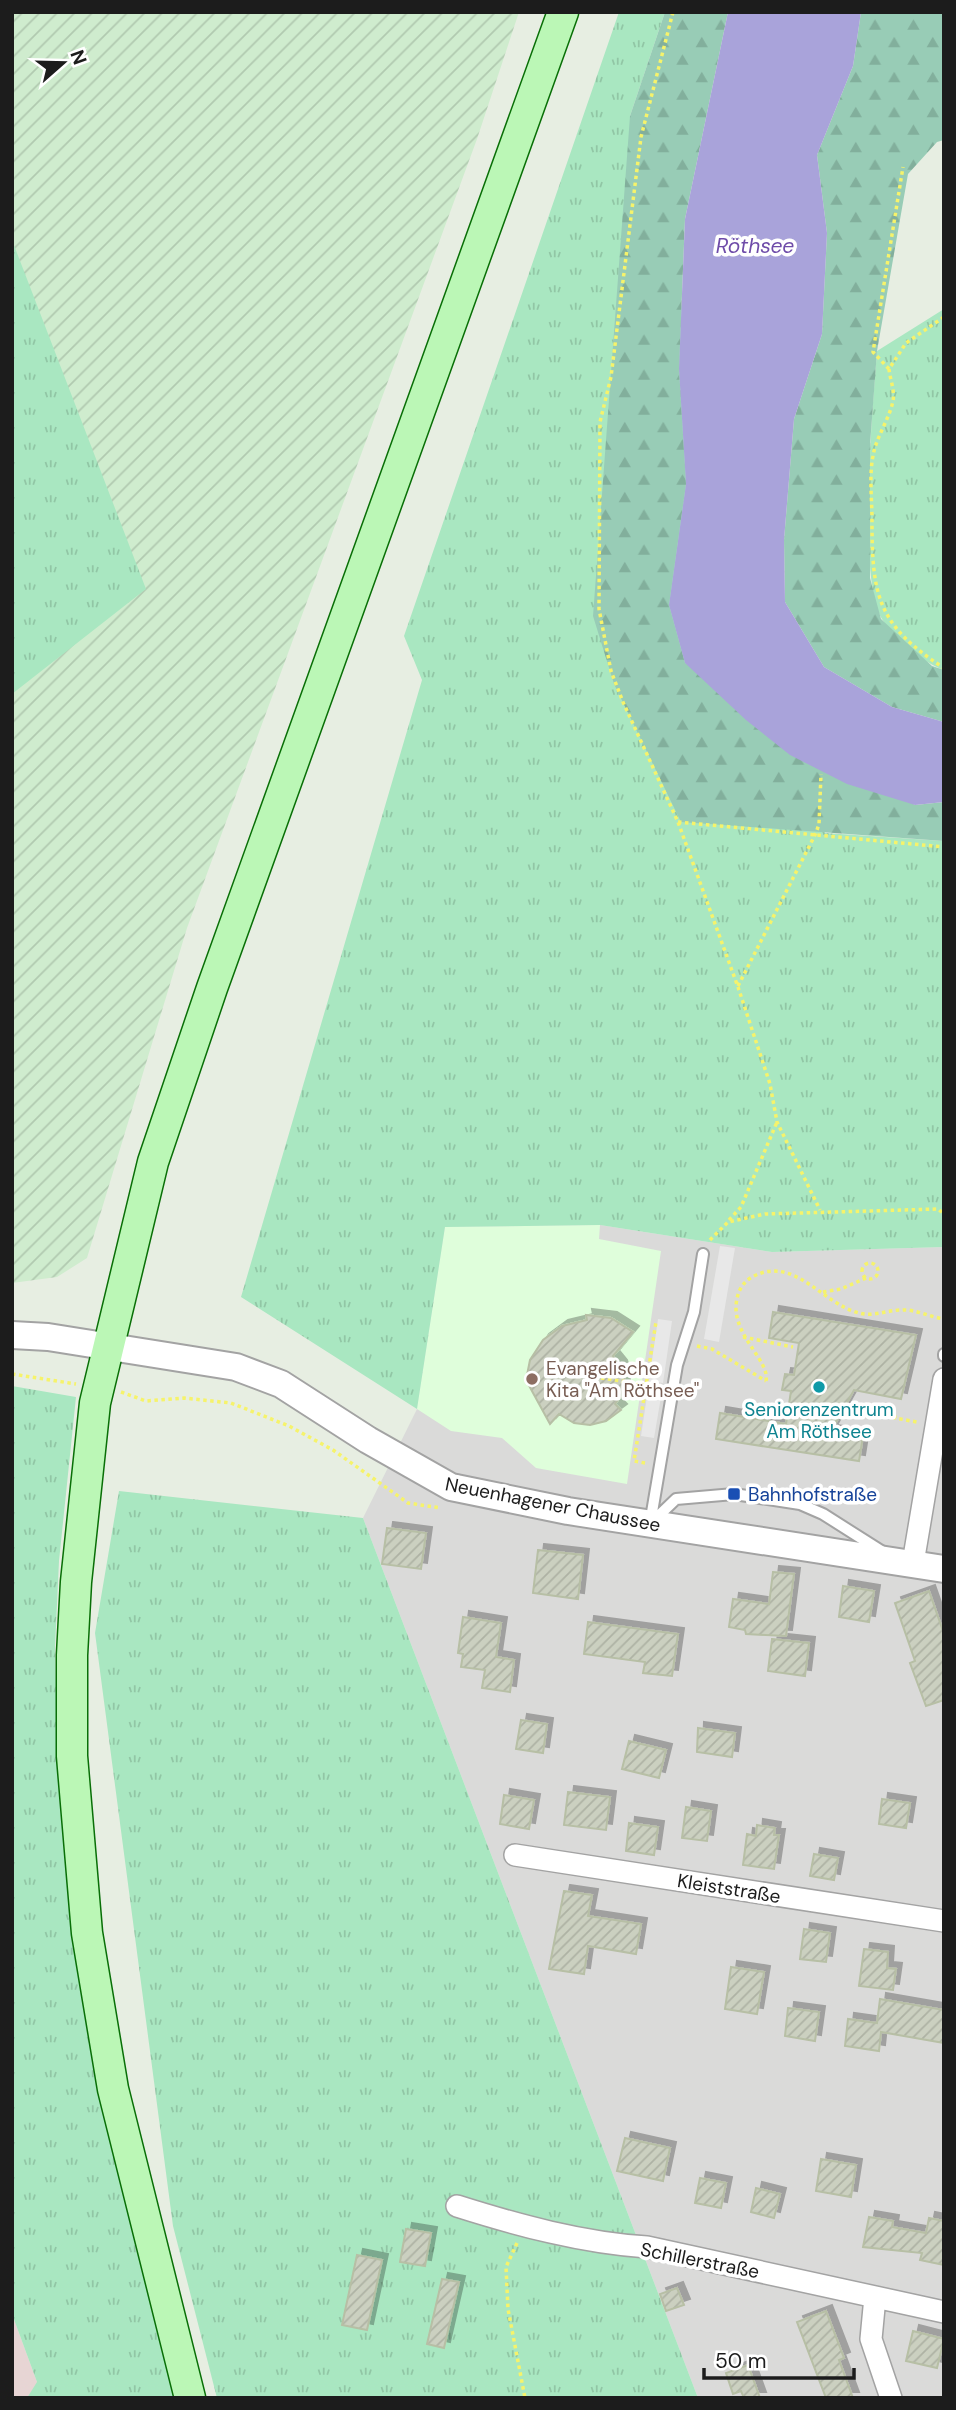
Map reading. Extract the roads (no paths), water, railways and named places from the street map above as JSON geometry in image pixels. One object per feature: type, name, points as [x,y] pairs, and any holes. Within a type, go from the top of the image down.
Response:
[{"type":"main road","points":[[190,2398],[113,2089],[86,1933],[73,1769],[72,1655],[76,1582],[95,1403],[153,1162],[217,975],[563,12]]},
{"type":"street","name":"Neuenhagener Chaussee","points":[[12,1335],[48,1337],[236,1367],[281,1384],[368,1440],[451,1487],[650,1524],[944,1569]]},
{"type":"street","points":[[903,1562],[944,1379]]},
{"type":"street","name":"Kleiststraße","points":[[515,1855],[944,1921]]},
{"type":"street","name":"Schillerstraße","points":[[457,2206],[525,2225],[623,2246],[647,2247],[944,2312]]},
{"type":"street","points":[[875,2297],[870,2339],[891,2398]]},
{"type":"lane","points":[[650,1524],[673,1389],[694,1312],[703,1254]]},
{"type":"lane","points":[[650,1524],[676,1499],[734,1494],[800,1504],[823,1514],[903,1562]]},
{"type":"water","name":"Röthsee","points":[[728,12],[861,12],[853,66],[817,155],[827,233],[822,334],[794,419],[784,540],[785,602],[824,667],[892,707],[944,722],[944,802],[915,805],[847,784],[790,755],[746,720],[685,663],[669,605],[686,484],[679,369],[685,219]]},
{"type":"place","name":"Evangelische Kita \"Am Röthsee\"","points":[[532,1379]]},
{"type":"place","name":"Seniorenzentrum Am Röthsee","points":[[819,1387]]},
{"type":"place","name":"Bahnhofstraße","points":[[734,1494]]}]
